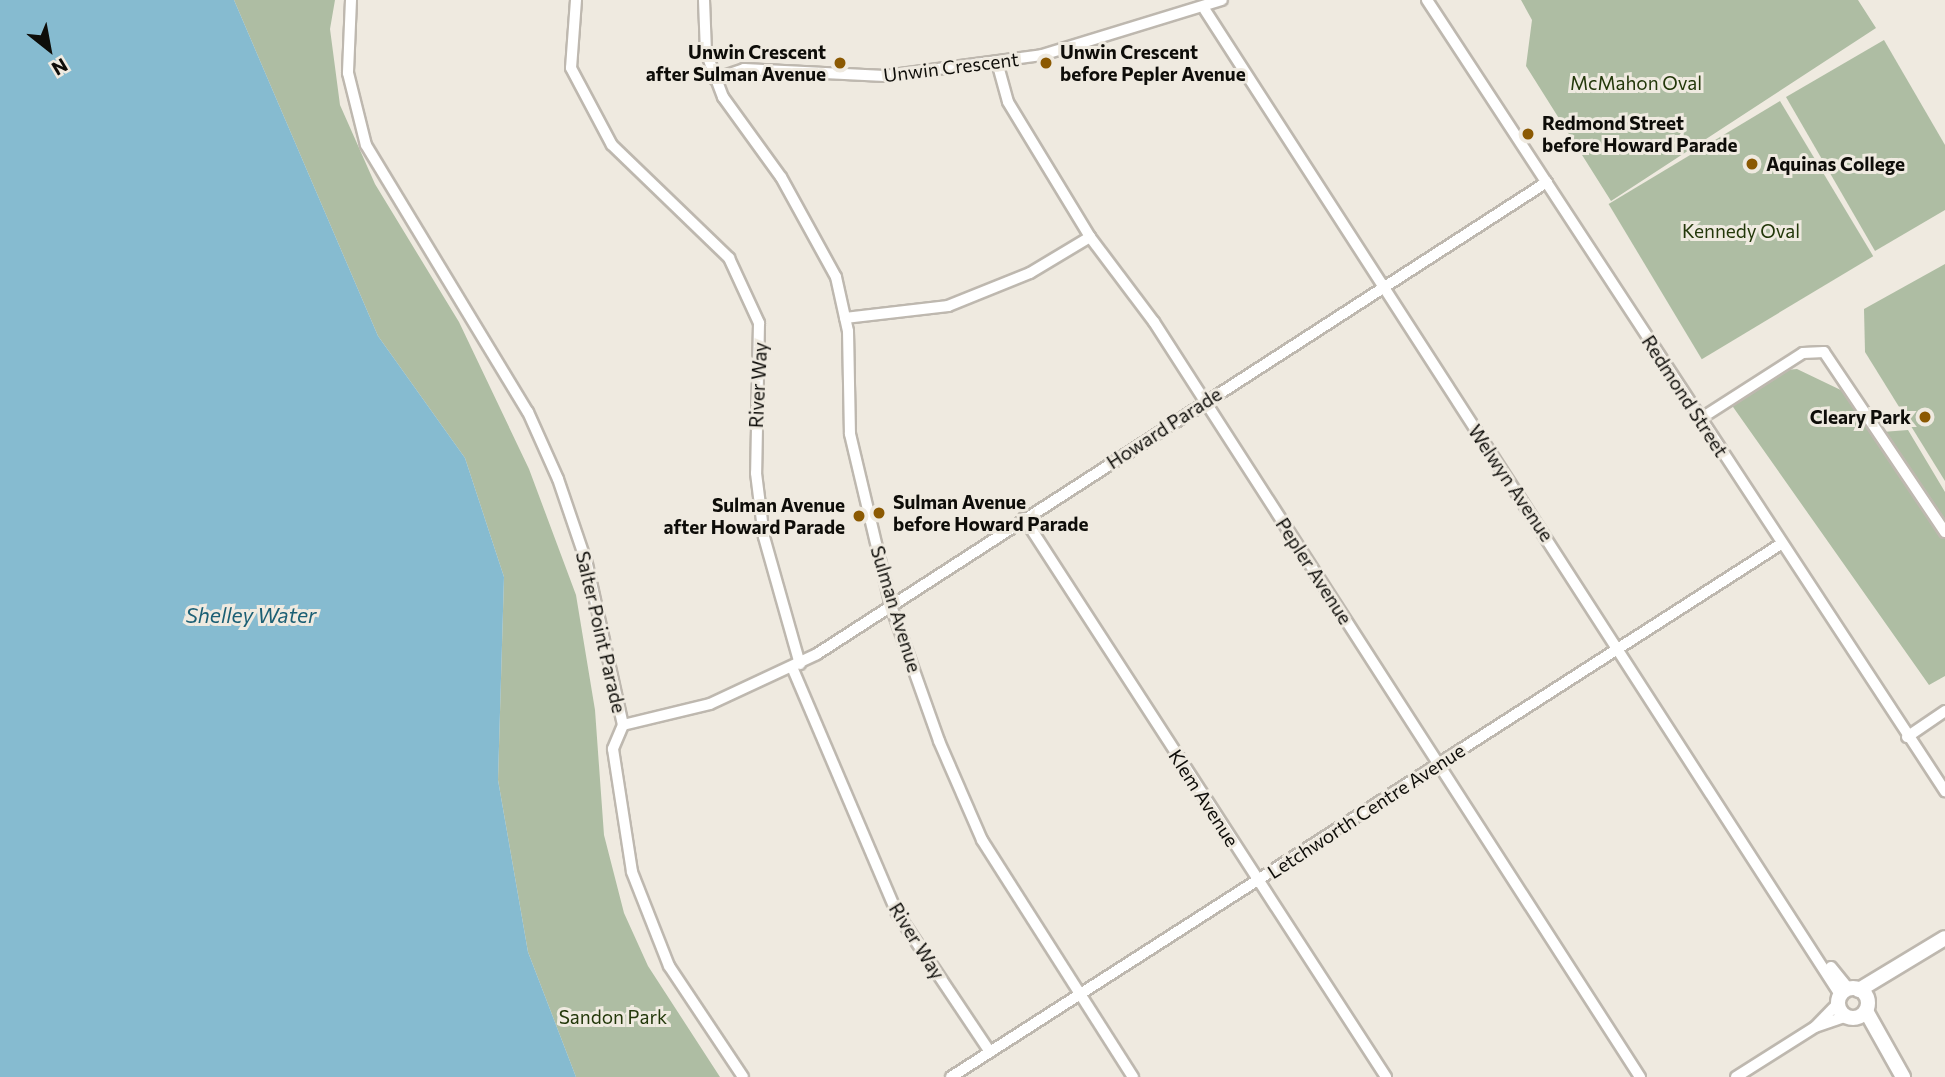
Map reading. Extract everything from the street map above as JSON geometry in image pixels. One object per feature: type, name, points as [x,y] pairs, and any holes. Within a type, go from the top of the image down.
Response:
[{"type":"street","name":"Salter Point Parade","points":[[351,0],[348,73],[366,145],[503,369],[553,468],[587,564],[623,725],[613,741],[618,803],[646,915],[684,993],[743,1077]]},
{"type":"street","name":"River Way","points":[[576,0],[572,68],[612,145],[729,258],[759,323],[756,472],[764,537],[796,666],[897,913],[990,1052]]},
{"type":"street","name":"Sulman Avenue","points":[[704,0],[704,42],[715,79],[737,122],[805,217],[836,277],[845,318],[850,433],[891,606],[982,840],[1133,1077]]},
{"type":"street","name":"Unwin Crescent","points":[[715,79],[744,69],[884,76],[997,62],[1205,10],[1222,0]]},
{"type":"street","name":"Redmond Street","points":[[1427,0],[1780,544],[1945,791]]},
{"type":"street","name":"Welwyn Avenue","points":[[1205,10],[1380,286],[1618,644],[1819,955],[1903,1077]]},
{"type":"street","name":"Pepler Avenue","points":[[997,62],[1007,102],[1090,237],[1205,402],[1640,1077]]},
{"type":"street","name":"Howard Parade","points":[[623,725],[710,704],[796,666],[1380,286],[1546,182]]},
{"type":"street","points":[[845,318],[948,306],[1020,278],[1090,237]]},
{"type":"street","points":[[1700,419],[1803,353],[1824,352],[1945,532]]},
{"type":"street","name":"Klem Avenue","points":[[1024,518],[1386,1077]]},
{"type":"street","name":"Letchworth Centre Avenue","points":[[951,1077],[1440,764],[1618,644],[1780,544]]},
{"type":"street","points":[[1907,737],[1945,711]]},
{"type":"street","points":[[1736,1077],[1853,1003],[1885,977],[1945,938]]},
{"type":"green space","name":"Sandon Park","points":[[234,0],[335,0],[330,29],[340,105],[375,184],[459,322],[529,469],[576,595],[595,710],[604,835],[624,913],[648,966],[720,1077],[576,1077],[528,952],[498,780],[504,577],[465,458],[378,336]]},
{"type":"green space","name":"McMahon Oval","points":[[1521,0],[1858,0],[1876,28],[1611,201],[1526,66],[1532,20]]},
{"type":"green space","points":[[1884,40],[1945,145],[1945,210],[1875,251],[1786,97]]},
{"type":"green space","name":"Kennedy Oval","points":[[1780,101],[1873,256],[1702,359],[1609,204]]},
{"type":"green space","name":"Cleary Park","points":[[1945,264],[1945,481],[1865,352],[1864,309]]},
{"type":"green space","points":[[1797,369],[1847,393],[1882,432],[1908,430],[1945,492],[1945,676],[1929,685],[1726,397],[1762,372]]},
{"type":"water","name":"Shelley Water","points":[[0,0],[234,0],[378,336],[465,458],[504,577],[498,780],[528,952],[576,1077],[0,1077]]},
{"type":"place","name":"Unwin Crescent after Sulman Avenue","points":[[840,63]]},
{"type":"place","name":"Unwin Crescent before Pepler Avenue","points":[[1046,63]]},
{"type":"place","name":"Redmond Street before Howard Parade","points":[[1528,134]]},
{"type":"place","name":"Aquinas College","points":[[1752,164]]},
{"type":"place","name":"Cleary Park","points":[[1925,417]]},
{"type":"place","name":"Sulman Avenue before Howard Parade","points":[[879,513]]},
{"type":"place","name":"Sulman Avenue after Howard Parade","points":[[859,516]]}]
